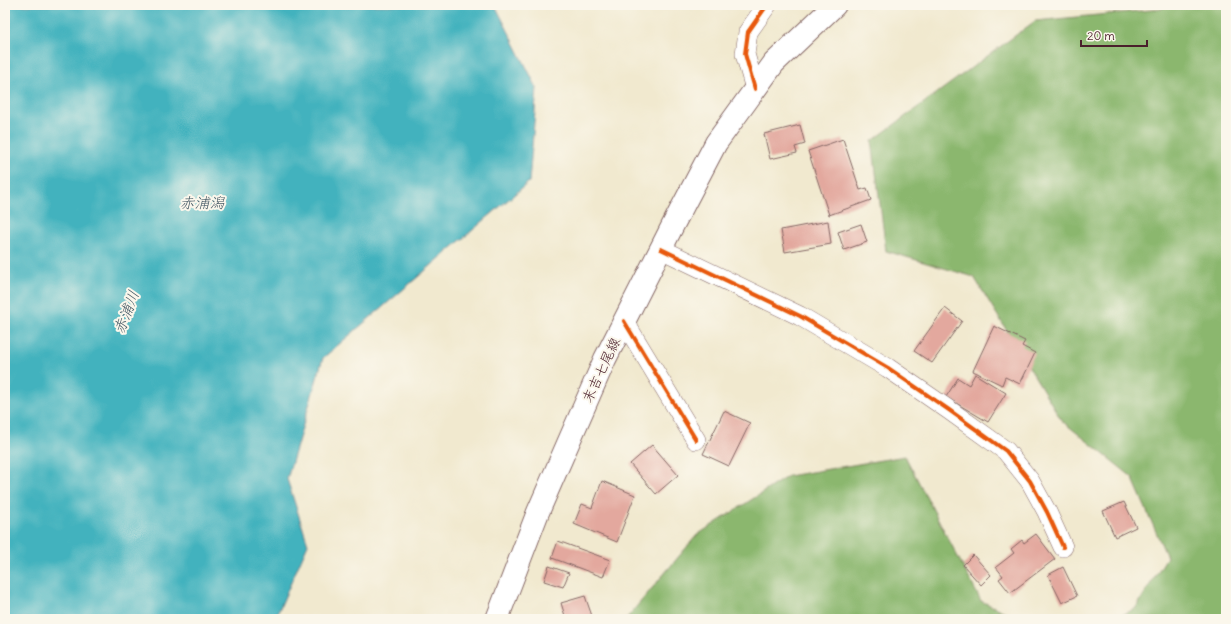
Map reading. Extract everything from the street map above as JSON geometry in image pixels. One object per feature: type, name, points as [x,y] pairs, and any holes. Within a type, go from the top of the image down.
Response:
[{"type":"main road","name":"末吉七尾線","points":[[497,619],[538,512],[605,359],[716,143],[774,63],[835,5]]},
{"type":"street","points":[[755,89],[745,54],[748,32],[767,5]]},
{"type":"street","points":[[661,248],[814,324],[888,368],[1006,451],[1030,481],[1047,512],[1063,547]]},
{"type":"street","points":[[624,321],[696,440]]},
{"type":"green space","points":[[1167,5],[1226,5],[1226,619],[1113,619],[1135,609],[1167,557],[1132,477],[1062,421],[974,277],[886,251],[872,141],[1035,21],[1161,9]]},
{"type":"green space","points":[[905,456],[981,601],[1020,619],[626,619],[697,535],[788,476]]},
{"type":"water","name":"赤浦潟","points":[[5,5],[495,5],[537,88],[529,182],[323,358],[287,479],[308,544],[275,619],[5,619]]},
{"type":"building","points":[[800,125],[805,144],[795,147],[797,153],[770,159],[764,134]]},
{"type":"building","points":[[843,139],[860,190],[867,188],[871,200],[829,215],[808,151]]},
{"type":"building","points":[[828,221],[831,244],[785,252],[781,230]]},
{"type":"building","points":[[861,224],[867,242],[844,250],[838,232]]},
{"type":"building","points":[[945,308],[962,321],[932,363],[914,351]]},
{"type":"building","points":[[994,326],[1025,341],[1022,346],[1035,353],[1020,384],[1005,377],[1002,385],[973,371]]},
{"type":"building","points":[[975,374],[1006,393],[988,422],[946,397],[958,378],[969,385]]},
{"type":"building","points":[[724,411],[750,423],[729,466],[703,454]]},
{"type":"building","points":[[652,445],[678,475],[656,494],[630,464]]},
{"type":"building","points":[[602,481],[635,495],[617,542],[574,524],[582,504],[592,508]]},
{"type":"building","points":[[1124,502],[1136,527],[1115,537],[1103,511]]},
{"type":"building","points":[[1036,534],[1055,559],[1010,593],[999,579],[1003,576],[996,567],[1014,553],[1011,549],[1022,540],[1024,543]]},
{"type":"building","points":[[558,541],[610,560],[603,577],[552,558]]},
{"type":"building","points":[[973,555],[991,575],[981,585],[963,565]]},
{"type":"building","points":[[549,566],[569,573],[563,587],[544,581]]},
{"type":"building","points":[[1063,567],[1077,596],[1062,603],[1048,575]]},
{"type":"building","points":[[585,596],[593,619],[566,619],[561,603]]},
{"type":"cycle path","points":[[755,89],[745,54],[748,32],[767,5]]},
{"type":"cycle path","points":[[661,249],[800,316],[888,368],[1006,451],[1030,481],[1047,512],[1063,547]]},
{"type":"cycle path","points":[[624,321],[696,440]]},
{"type":"water label","name":"赤浦川","points":[[126,312]]}]
